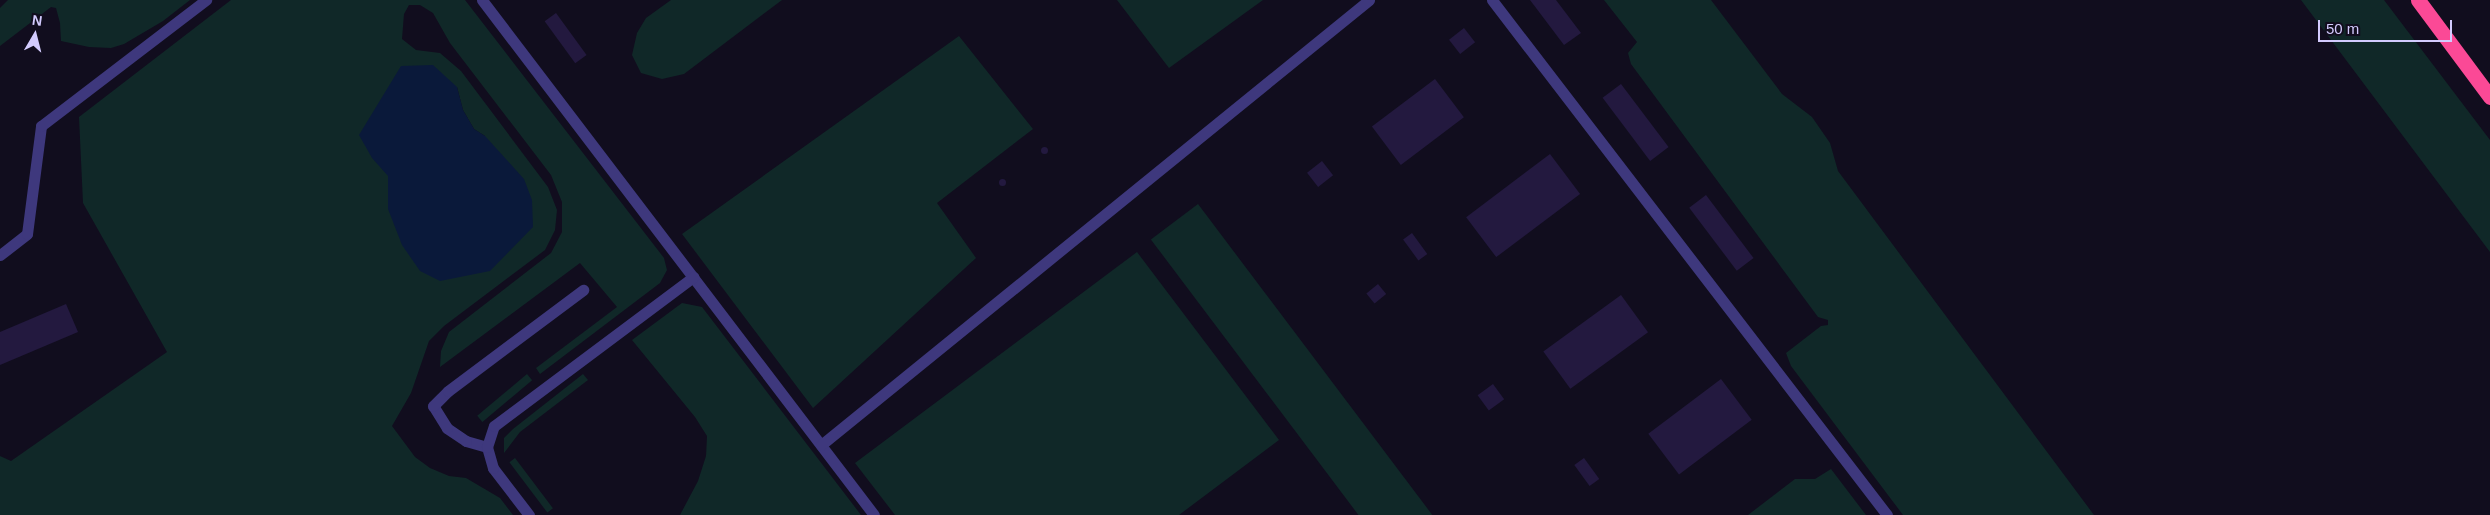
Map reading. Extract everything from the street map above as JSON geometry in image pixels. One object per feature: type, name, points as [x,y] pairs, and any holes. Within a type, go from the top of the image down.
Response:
[{"type":"highway","points":[[2418,0],[2490,97]]},
{"type":"lane","points":[[0,255],[27,234],[41,126],[206,0]]},
{"type":"lane","points":[[482,0],[874,515]]},
{"type":"lane","points":[[821,445],[1369,0]]},
{"type":"lane","points":[[1492,0],[1887,515]]},
{"type":"lane","points":[[529,515],[493,468],[487,447],[494,426],[693,277]]},
{"type":"lane","points":[[487,447],[466,441],[447,428],[433,406],[448,392],[583,290]]},
{"type":"green space","points":[[8,0],[190,0],[163,21],[124,44],[111,48],[89,47],[61,41],[60,23],[56,8],[51,7],[0,46],[0,8]]},
{"type":"green space","points":[[231,0],[465,0],[664,258],[667,270],[660,283],[540,374],[536,368],[617,307],[580,263],[440,367],[441,351],[449,332],[551,253],[562,232],[562,202],[551,175],[450,43],[433,13],[420,5],[409,5],[404,14],[402,39],[416,50],[440,53],[461,71],[548,187],[557,210],[555,230],[545,250],[444,326],[429,341],[411,393],[392,426],[415,457],[430,468],[449,476],[466,478],[500,498],[513,515],[0,515],[0,456],[11,461],[167,352],[83,203],[79,117]],"holes":[[[457,87],[463,110],[474,129],[485,136],[388,209],[388,176]]]},
{"type":"green space","points":[[671,0],[782,0],[684,74],[662,79],[641,73],[632,55],[637,33],[646,18]]},
{"type":"green space","points":[[1117,0],[1263,0],[1169,68]]},
{"type":"green space","points":[[1604,0],[1711,0],[1782,94],[1812,117],[1830,143],[1838,171],[2094,515],[1903,515],[1791,366],[1786,353],[1821,326],[1828,325],[1828,320],[1818,317],[1631,64],[1628,53],[1637,42]]},
{"type":"green space","points":[[2301,0],[2384,0],[2490,140],[2490,252]]},
{"type":"green space","points":[[959,36],[1033,129],[937,203],[976,258],[813,408],[682,234]]},
{"type":"green space","points":[[1198,204],[1432,515],[1358,515],[1151,240]]},
{"type":"green space","points":[[1137,252],[1279,440],[1179,515],[895,515],[855,463]]},
{"type":"green space","points":[[682,303],[702,307],[861,515],[680,515],[698,481],[706,456],[707,436],[695,417],[632,340]]},
{"type":"green space","points":[[527,374],[532,380],[482,422],[477,416]]},
{"type":"green space","points":[[583,374],[588,380],[520,432],[504,453],[504,438],[513,429]]},
{"type":"green space","points":[[515,458],[553,508],[547,513],[509,462]]},
{"type":"green space","points":[[1831,469],[1866,515],[1748,515],[1795,479],[1815,479]]},
{"type":"water","points":[[433,65],[457,87],[463,110],[474,129],[485,136],[524,179],[532,200],[533,227],[490,271],[440,281],[420,271],[402,245],[388,209],[388,176],[372,158],[359,135],[401,66]]},
{"type":"building","points":[[1530,0],[1556,0],[1581,33],[1564,45]]},
{"type":"building","points":[[556,13],[587,55],[575,63],[545,21]]},
{"type":"building","points":[[1464,28],[1475,42],[1460,54],[1449,40]]},
{"type":"building","points":[[1435,79],[1464,117],[1401,165],[1372,127]]},
{"type":"building","points":[[1621,84],[1669,147],[1650,161],[1603,98]]},
{"type":"building","points":[[1044,146],[1048,150],[1044,154],[1040,150]]},
{"type":"building","points":[[1550,154],[1580,194],[1496,257],[1466,217]]},
{"type":"building","points":[[1322,161],[1333,175],[1318,187],[1307,173]]},
{"type":"building","points":[[1002,178],[1006,182],[1002,186],[998,182]]},
{"type":"building","points":[[1706,195],[1754,258],[1737,271],[1689,208]]},
{"type":"building","points":[[1412,233],[1427,254],[1418,261],[1403,239]]},
{"type":"building","points":[[1378,284],[1386,294],[1375,304],[1366,293]]},
{"type":"building","points":[[1621,295],[1648,332],[1570,389],[1543,351]]},
{"type":"building","points":[[66,304],[78,332],[0,365],[0,332]]},
{"type":"building","points":[[1721,379],[1752,420],[1679,474],[1648,434]]},
{"type":"building","points":[[1493,384],[1504,399],[1489,411],[1478,395]]},
{"type":"building","points":[[1584,458],[1599,479],[1590,486],[1574,465]]}]
